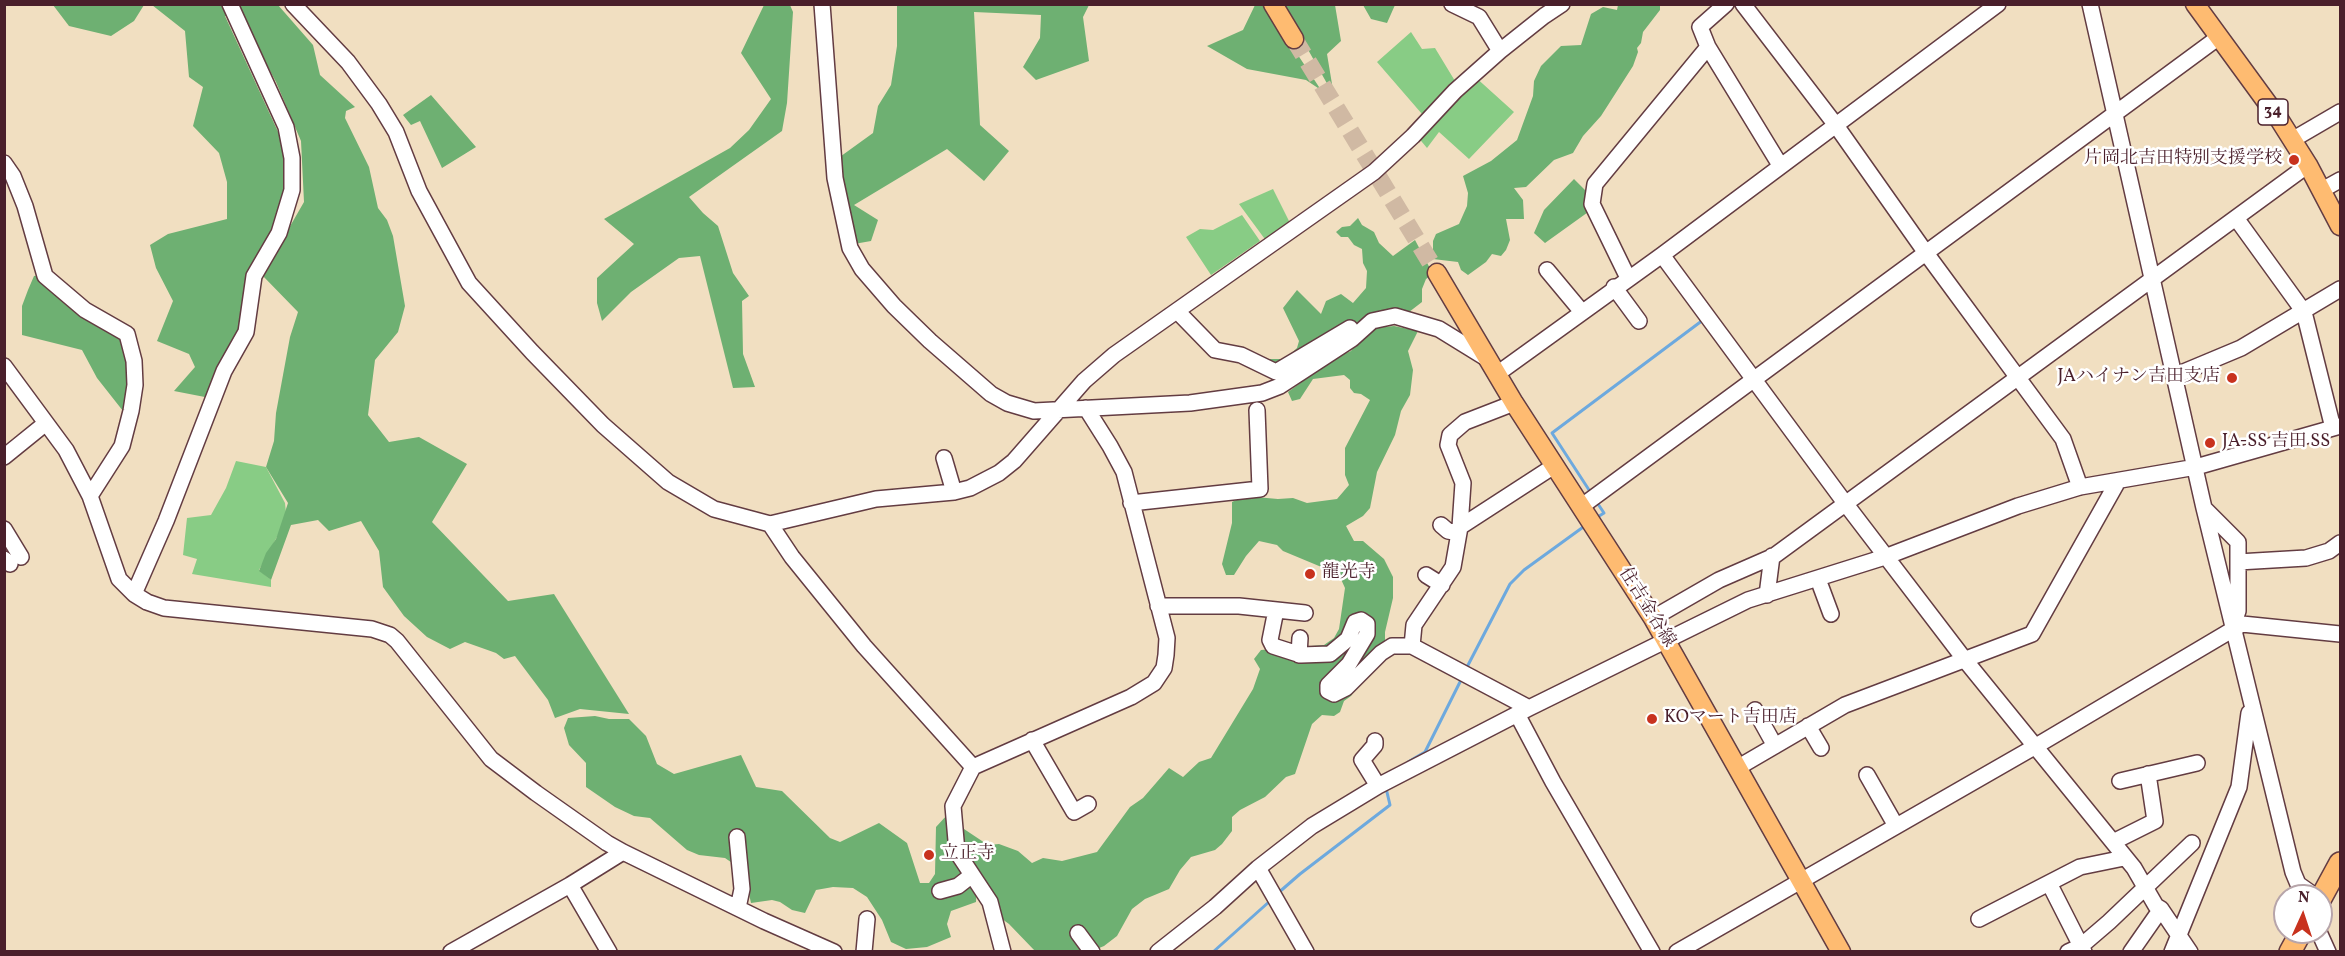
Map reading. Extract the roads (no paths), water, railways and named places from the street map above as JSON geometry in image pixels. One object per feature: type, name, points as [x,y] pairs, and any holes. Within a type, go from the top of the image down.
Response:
[{"type":"highway","points":[[2329,884],[2340,863]]},
{"type":"main road","points":[[1273,4],[1294,39]]},
{"type":"main road","name":"34","points":[[2195,4],[2292,140],[2322,190],[2340,226]]},
{"type":"main road","name":"住吉金谷線","points":[[1437,273],[1554,466],[1590,509],[1667,641],[1840,951]]},
{"type":"street","points":[[134,594],[166,521],[224,371],[246,332],[254,276],[279,233],[291,190],[292,158],[286,127],[230,4]]},
{"type":"street","points":[[822,4],[834,178],[850,248],[862,269],[894,306],[930,341],[991,394],[1007,403],[1034,411],[1190,403],[1262,393],[1280,386],[1355,336],[1372,321],[1395,316],[1439,329],[1465,343],[1493,367],[1582,312],[1662,255],[1998,4]]},
{"type":"street","points":[[1452,4],[1479,16],[1500,51]]},
{"type":"street","points":[[298,6],[348,62],[379,104],[396,132],[419,191],[470,283],[603,425],[668,482],[714,509],[770,524],[876,500],[954,492],[970,488],[999,473],[1014,461],[1057,409],[1084,381],[1114,355],[1374,172],[1413,136],[1455,91],[1500,51],[1562,4]]},
{"type":"street","points":[[1726,4],[1700,27],[1708,47],[1780,165]]},
{"type":"street","points":[[1743,4],[1835,124],[2063,440],[2080,487]]},
{"type":"street","points":[[2090,4],[2204,508],[2250,702],[2298,884]]},
{"type":"street","points":[[1590,509],[1754,378],[2219,37]]},
{"type":"street","points":[[1628,278],[1592,204],[1594,184],[1708,47]]},
{"type":"street","points":[[2292,140],[2340,112]]},
{"type":"street","points":[[4,163],[13,176],[25,206],[45,276],[85,310],[128,334],[134,361],[135,385],[131,411],[122,446],[90,496]]},
{"type":"street","points":[[1653,618],[1719,580],[1772,556],[2308,165]]},
{"type":"street","points":[[2322,190],[2340,180]]},
{"type":"street","points":[[1158,951],[1215,908],[1258,868],[1312,826],[1382,784],[1523,711],[1748,600],[1885,557],[2018,506],[2080,487],[2196,467],[2336,427],[2304,312],[2236,218]]},
{"type":"street","points":[[1662,255],[1885,557],[1965,660],[2134,868],[2156,906],[2161,909],[2190,951]]},
{"type":"street","points":[[1547,270],[1582,312]]},
{"type":"street","points":[[1614,287],[1638,321]]},
{"type":"street","points":[[2174,376],[2241,348],[2340,289]]},
{"type":"street","points":[[1177,311],[1215,350],[1241,355],[1276,372],[1350,328],[1355,336]]},
{"type":"street","points":[[4,366],[66,450],[90,496],[119,579],[134,594],[164,608],[362,627],[390,635],[490,759],[584,827],[623,852],[738,908],[834,951]]},
{"type":"street","points":[[1412,646],[1413,625],[1453,567],[1460,530],[1463,483],[1448,445],[1450,435],[1466,422],[1514,403]]},
{"type":"street","points":[[1003,951],[990,902],[957,852],[953,806],[973,767],[1131,697],[1154,683],[1164,668],[1166,655],[1167,638],[1124,472],[1086,408]]},
{"type":"street","points":[[1131,503],[1260,489],[1257,410]]},
{"type":"street","points":[[4,457],[46,423]]},
{"type":"street","points":[[944,458],[954,492]]},
{"type":"street","points":[[1441,525],[1448,531],[1460,530],[1554,466]]},
{"type":"street","points":[[1737,768],[1845,705],[2032,634],[2118,481]]},
{"type":"street","points":[[2204,508],[2238,542],[2238,611],[2233,626]]},
{"type":"street","points":[[770,524],[792,557],[864,646],[973,767]]},
{"type":"street","points":[[4,529],[12,560]]},
{"type":"street","points":[[2238,562],[2306,558],[2329,551],[2340,543]]},
{"type":"street","points":[[1767,595],[1772,556]]},
{"type":"street","points":[[1426,575],[1442,585]]},
{"type":"street","points":[[1818,579],[1832,614]]},
{"type":"street","points":[[1158,606],[1239,606],[1305,613]]},
{"type":"street","points":[[1275,610],[1270,640],[1273,646],[1299,655],[1330,654],[1348,639],[1355,622],[1361,620],[1367,624],[1367,634],[1349,663],[1328,684],[1328,691],[1334,694],[1346,688],[1392,646],[1412,646],[1523,711],[1554,782],[1652,951]]},
{"type":"street","points":[[1677,951],[2036,746],[2233,626],[2261,625],[2340,634]]},
{"type":"street","points":[[1299,655],[1300,638]]},
{"type":"street","points":[[2172,951],[2239,787],[2250,702]]},
{"type":"street","points":[[1755,710],[1774,746]]},
{"type":"street","points":[[1808,726],[1821,748]]},
{"type":"street","points":[[1032,740],[1074,812],[1088,804]]},
{"type":"street","points":[[1375,741],[1375,745],[1362,760],[1382,784]]},
{"type":"street","points":[[2120,781],[2197,763]]},
{"type":"street","points":[[2113,842],[2155,821],[2148,774]]},
{"type":"street","points":[[1867,775],[1896,826]]},
{"type":"street","points":[[737,837],[742,889],[738,908]]},
{"type":"street","points":[[2049,883],[2078,950],[2192,843]]},
{"type":"street","points":[[451,951],[570,885],[623,852]]},
{"type":"street","points":[[1979,919],[2080,867],[2124,858]]},
{"type":"street","points":[[1258,868],[1306,951]]},
{"type":"street","points":[[940,891],[958,886],[972,875]]},
{"type":"street","points":[[570,885],[609,951]]},
{"type":"street","points":[[2131,951],[2161,909]]},
{"type":"street","points":[[864,951],[867,919]]},
{"type":"street","points":[[1078,933],[1092,951]]},
{"type":"waterway","points":[[1591,493],[1552,433],[1703,320]]},
{"type":"waterway","points":[[1596,501],[1604,513],[1596,518]]},
{"type":"waterway","points":[[1466,669],[1510,584],[1524,570],[1586,525]]},
{"type":"waterway","points":[[1408,762],[1425,752],[1460,682]]},
{"type":"waterway","points":[[1277,894],[1390,805],[1386,788]]},
{"type":"waterway","points":[[1213,952],[1270,901]]},
{"type":"tunnel","points":[[1294,39],[1437,273]]},
{"type":"place","name":"片岡北吉田特別支援学校","points":[[2294,160]]},
{"type":"place","name":"JAハイナン吉田支店","points":[[2232,378]]},
{"type":"place","name":"JA-SS 吉田 SS","points":[[2210,443]]},
{"type":"place","name":"龍光寺","points":[[1310,574]]},
{"type":"place","name":"KOマート吉田店","points":[[1652,719]]},
{"type":"place","name":"立正寺","points":[[929,855]]}]
